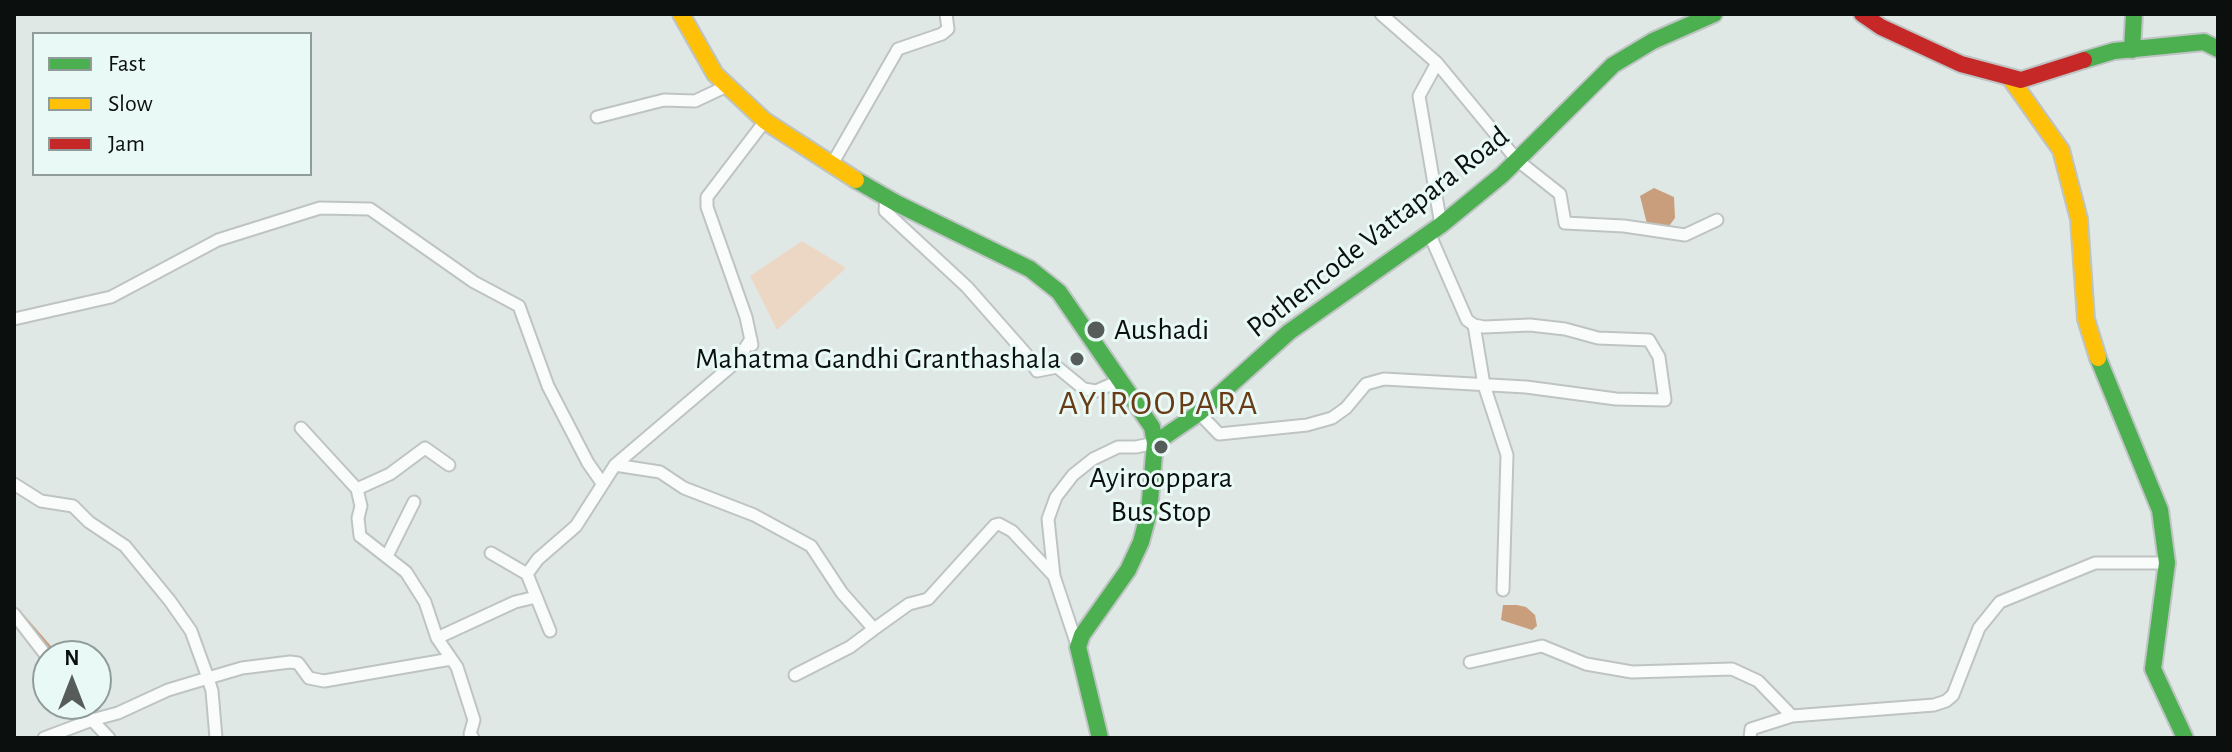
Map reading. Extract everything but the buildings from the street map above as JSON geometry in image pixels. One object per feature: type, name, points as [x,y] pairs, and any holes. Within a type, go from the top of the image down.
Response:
[{"type":"main road","points":[[681,14],[715,74],[765,121],[831,166],[1030,269],[1059,292],[1152,427],[1155,443],[1149,512],[1141,542],[1128,570],[1082,635],[1078,648],[1100,738]]},
{"type":"main road","name":"Pothencode Vattapara Road","points":[[1155,443],[1199,413],[1289,332],[1435,229],[1517,160],[1613,65],[1653,41],[1714,14]]},
{"type":"main road","points":[[1862,14],[1922,48],[1961,64],[2021,80],[2114,51],[2204,42],[2218,49]]},
{"type":"main road","points":[[2132,50],[2133,22]]},
{"type":"main road","points":[[2010,78],[2061,150],[2079,219],[2086,319],[2103,374],[2160,510],[2167,563],[2153,669],[2185,738]]},
{"type":"street","points":[[831,166],[898,49],[942,34],[948,29],[946,14]]},
{"type":"street","points":[[1381,14],[1437,63],[1517,160],[1560,194],[1565,223],[1624,226],[1685,235],[1717,220]]},
{"type":"street","points":[[1199,413],[1215,432],[1307,425],[1332,418],[1346,408],[1366,384],[1384,379],[1526,387],[1616,399],[1665,400],[1659,357],[1649,340],[1598,338],[1565,329],[1530,325],[1484,327],[1467,320],[1435,229],[1419,96],[1437,63]]},
{"type":"street","points":[[597,117],[664,100],[695,101],[727,86]]},
{"type":"street","points":[[527,574],[538,559],[576,526],[615,465],[736,362],[752,344],[746,317],[707,207],[707,197],[765,121]]},
{"type":"street","points":[[886,197],[885,211],[967,287],[1026,354],[1037,371],[1057,367],[1084,389],[1096,391],[1119,381]]},
{"type":"street","points":[[14,319],[111,297],[205,246],[232,235],[320,208],[370,209],[474,282],[519,306],[548,386],[588,463],[602,483]]},
{"type":"street","points":[[1474,325],[1484,385],[1507,455],[1503,590]]},
{"type":"street","points":[[301,428],[357,489],[361,506],[358,518],[360,536],[406,572],[425,602],[437,638],[457,667],[474,720],[470,734],[473,738]]},
{"type":"street","points":[[1078,648],[1054,576],[1048,519],[1056,497],[1073,475],[1093,459],[1118,447],[1155,443]]},
{"type":"street","points":[[357,489],[390,474],[425,448],[449,465]]},
{"type":"street","points":[[615,465],[660,472],[684,488],[754,515],[811,546],[842,593],[874,629]]},
{"type":"street","points":[[14,484],[41,501],[73,506],[89,522],[125,546],[170,601],[191,631],[208,678],[216,738]]},
{"type":"street","points":[[387,556],[414,502]]},
{"type":"street","points":[[795,675],[850,647],[909,604],[928,599],[995,525],[1004,525],[1012,531],[1054,576]]},
{"type":"street","points":[[491,553],[527,574],[550,631]]},
{"type":"street","points":[[1750,738],[1751,729],[1792,716],[1934,705],[1946,701],[1953,695],[1979,628],[2000,602],[2095,563],[2167,563]]},
{"type":"street","points":[[437,638],[515,602],[536,597]]},
{"type":"street","points":[[14,614],[34,640]]},
{"type":"street","points":[[1470,662],[1542,646],[1586,664],[1632,672],[1732,669],[1758,681],[1792,716]]},
{"type":"street","points":[[112,715],[168,690],[242,668],[298,663],[309,678],[324,681],[451,659]]},
{"type":"street","points":[[44,738],[92,720],[109,738]]},
{"type":"shaded area","points":[[1654,188],[1674,197],[1675,218],[1660,238],[1648,228],[1640,196]]},
{"type":"shaded area","points":[[802,241],[846,268],[777,330],[750,276]]},
{"type":"shaded area","points":[[1503,605],[1526,607],[1535,615],[1537,626],[1532,630],[1501,620]]},
{"type":"waterway","points":[[22,615],[44,640]]},
{"type":"traffic: fast","points":[[1155,443],[1199,413],[1289,332],[1441,225],[1502,175],[1613,65],[1653,41],[1714,14]]},
{"type":"traffic: fast","points":[[2132,50],[2134,14]]},
{"type":"traffic: fast","points":[[2084,60],[2114,51],[2204,42],[2218,49]]},
{"type":"traffic: fast","points":[[856,180],[1030,269],[1059,292],[1152,427],[1155,443],[1149,512],[1141,542],[1128,570],[1082,635],[1078,647],[1100,738]]},
{"type":"traffic: fast","points":[[2098,358],[2160,510],[2167,563],[2153,669],[2185,738]]},
{"type":"traffic: slow","points":[[681,14],[715,74],[765,121],[856,180]]},
{"type":"traffic: slow","points":[[2010,78],[2061,150],[2079,219],[2086,319],[2098,358]]},
{"type":"traffic: jam","points":[[1862,14],[1881,27],[1961,64],[2021,80],[2084,60]]},
{"type":"place","name":"Aushadi","points":[[1096,330]]},
{"type":"place","name":"Mahatma Gandhi Granthashala","points":[[1077,359]]},
{"type":"place","name":"Ayirooppara Bus Stop","points":[[1161,447]]},
{"type":"district","name":"AYIROOPARA","points":[[1159,404]]}]
